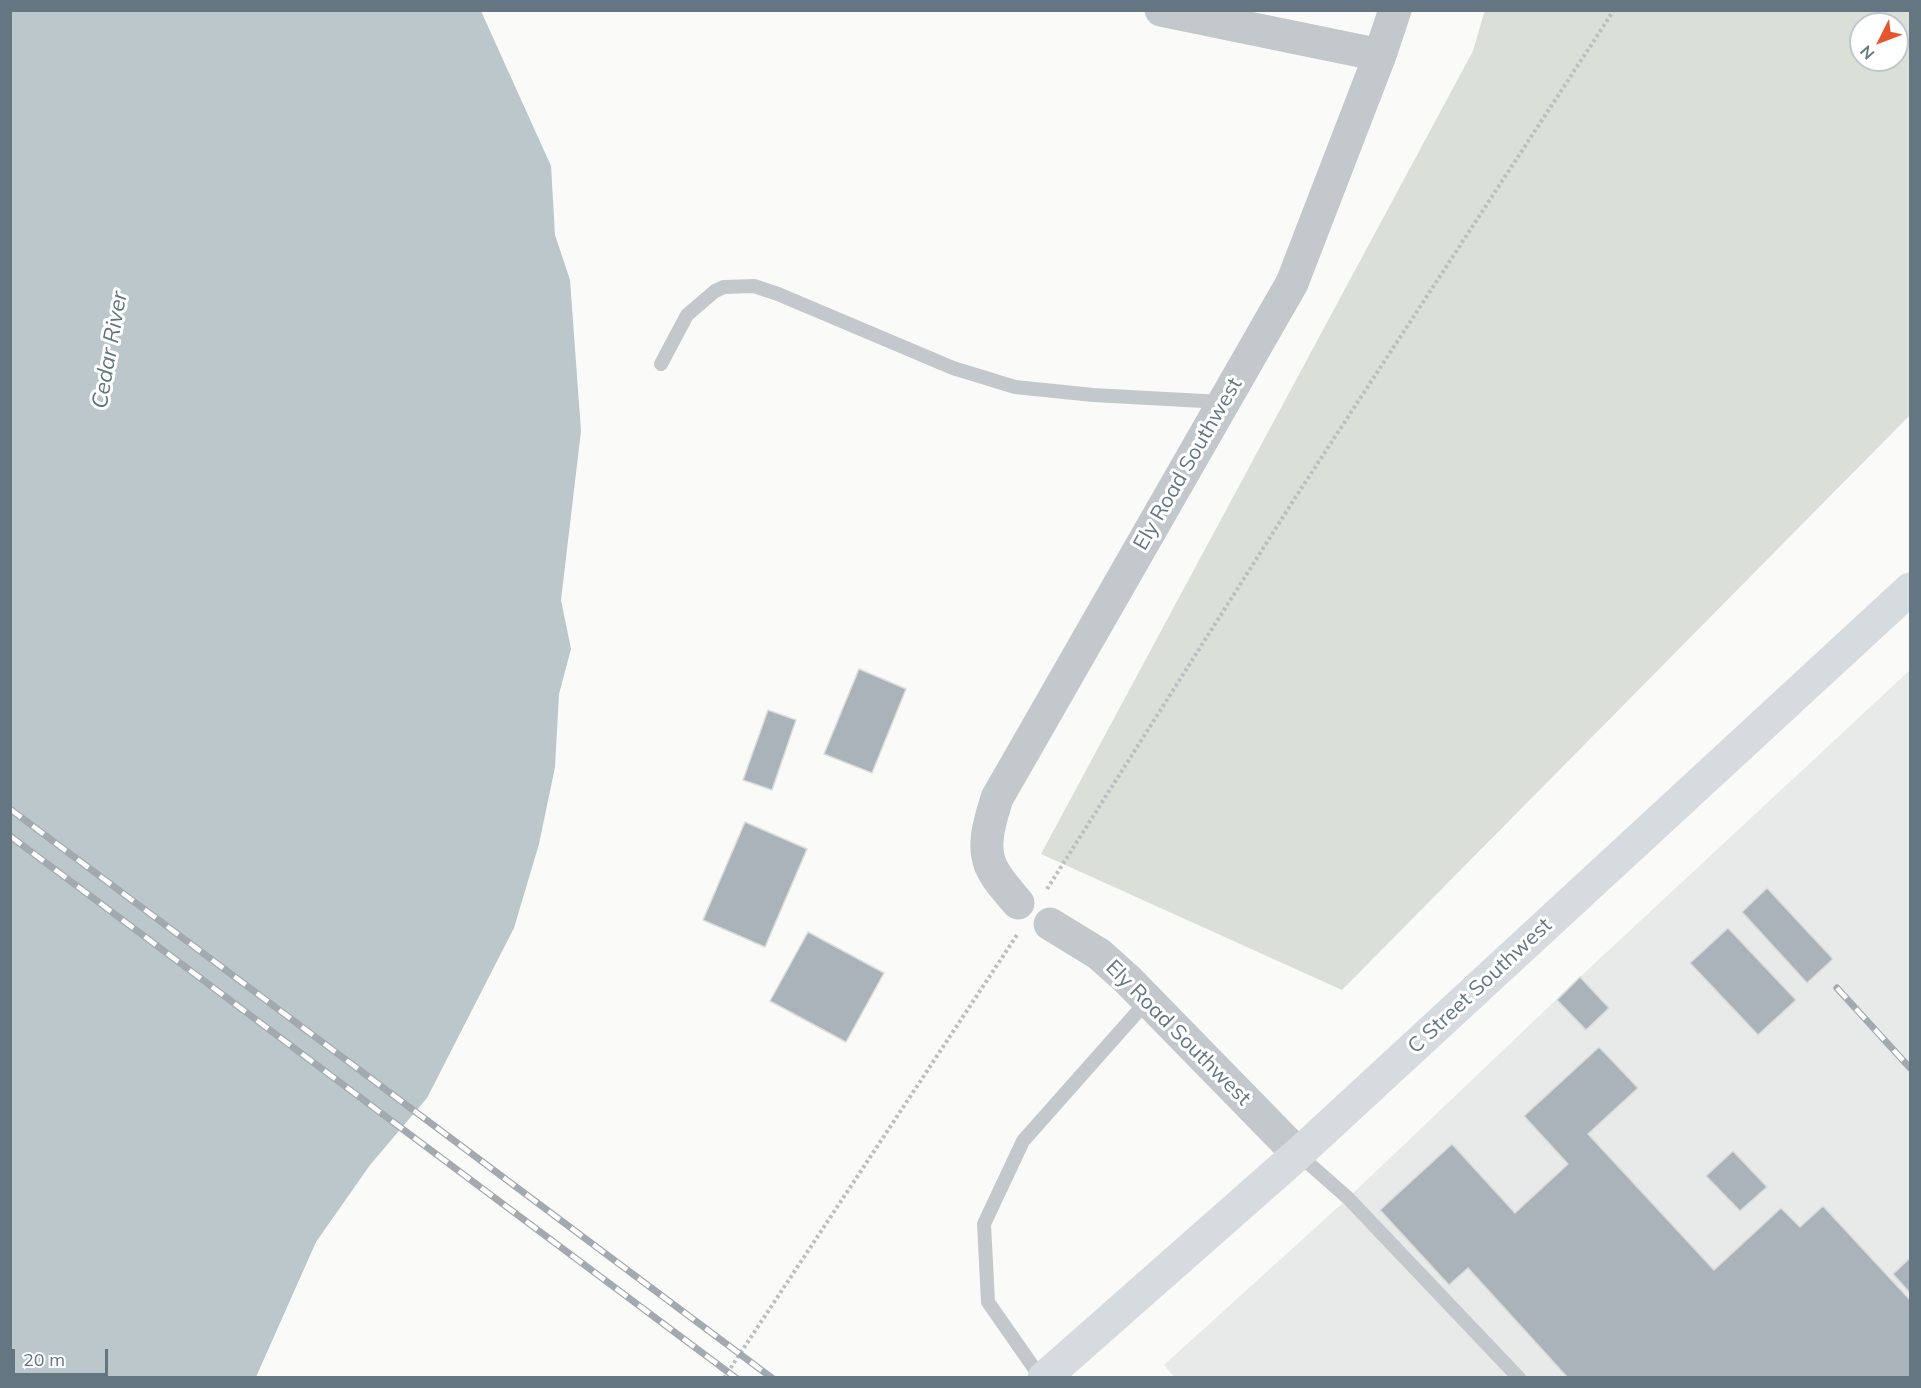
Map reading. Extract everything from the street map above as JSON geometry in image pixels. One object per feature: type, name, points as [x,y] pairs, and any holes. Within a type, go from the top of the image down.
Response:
[{"type":"main road","name":"C Street Southwest","points":[[1043,1377],[1298,1154],[1911,589]]},
{"type":"street","points":[[1161,10],[1380,55]]},
{"type":"street","name":"Ely Road Southwest","points":[[1298,1154],[1148,1000],[1099,954],[1032,914],[1000,882],[989,863],[987,841],[990,819],[998,798],[1292,283],[1380,55],[1395,10]]},
{"type":"lane","points":[[661,364],[687,315],[715,291],[724,287],[754,286],[953,368],[1015,387],[1094,395],[1224,402]]},
{"type":"lane","points":[[1043,1377],[988,1302],[984,1224],[1023,1141],[1148,1000]]},
{"type":"lane","points":[[1298,1154],[1348,1198],[1519,1377]]},
{"type":"path","points":[[724,1377],[1032,914],[1302,488],[1614,10]]},
{"type":"shaded area","points":[[1485,10],[1910,11],[1910,415],[1342,990],[1041,854],[1473,51]]},
{"type":"shaded area","points":[[1910,670],[1910,1377],[1175,1378],[1164,1365],[1348,1198],[1580,977]]},
{"type":"water","name":"Cedar River","points":[[10,11],[481,11],[551,166],[555,235],[570,280],[581,431],[561,600],[571,649],[559,694],[555,767],[539,844],[514,928],[427,1098],[370,1165],[316,1242],[256,1377],[11,1377]]},
{"type":"building","points":[[859,669],[906,689],[872,773],[824,754]]},
{"type":"building","points":[[768,710],[796,720],[772,790],[743,780]]},
{"type":"building","points":[[745,822],[807,849],[765,947],[703,920]]},
{"type":"building","points":[[1767,888],[1833,959],[1807,983],[1742,912]]},
{"type":"building","points":[[1728,928],[1796,1000],[1758,1035],[1690,963]]},
{"type":"building","points":[[808,932],[884,973],[846,1042],[770,1001]]},
{"type":"building","points":[[1580,977],[1609,1008],[1586,1030],[1557,1000]]},
{"type":"building","points":[[1599,1047],[1638,1088],[1588,1134],[1714,1270],[1781,1208],[1800,1227],[1823,1206],[1910,1300],[1910,1378],[1568,1378],[1468,1268],[1449,1285],[1380,1210],[1452,1144],[1515,1213],[1568,1164],[1524,1116]]},
{"type":"building","points":[[1733,1151],[1767,1187],[1740,1211],[1706,1176]]},
{"type":"building","points":[[1910,1258],[1910,1293],[1893,1274]]},
{"type":"railway","points":[[10,809],[772,1378]]},
{"type":"railway","points":[[10,836],[736,1378]]},
{"type":"railway","points":[[1837,988],[1910,1068]]}]
